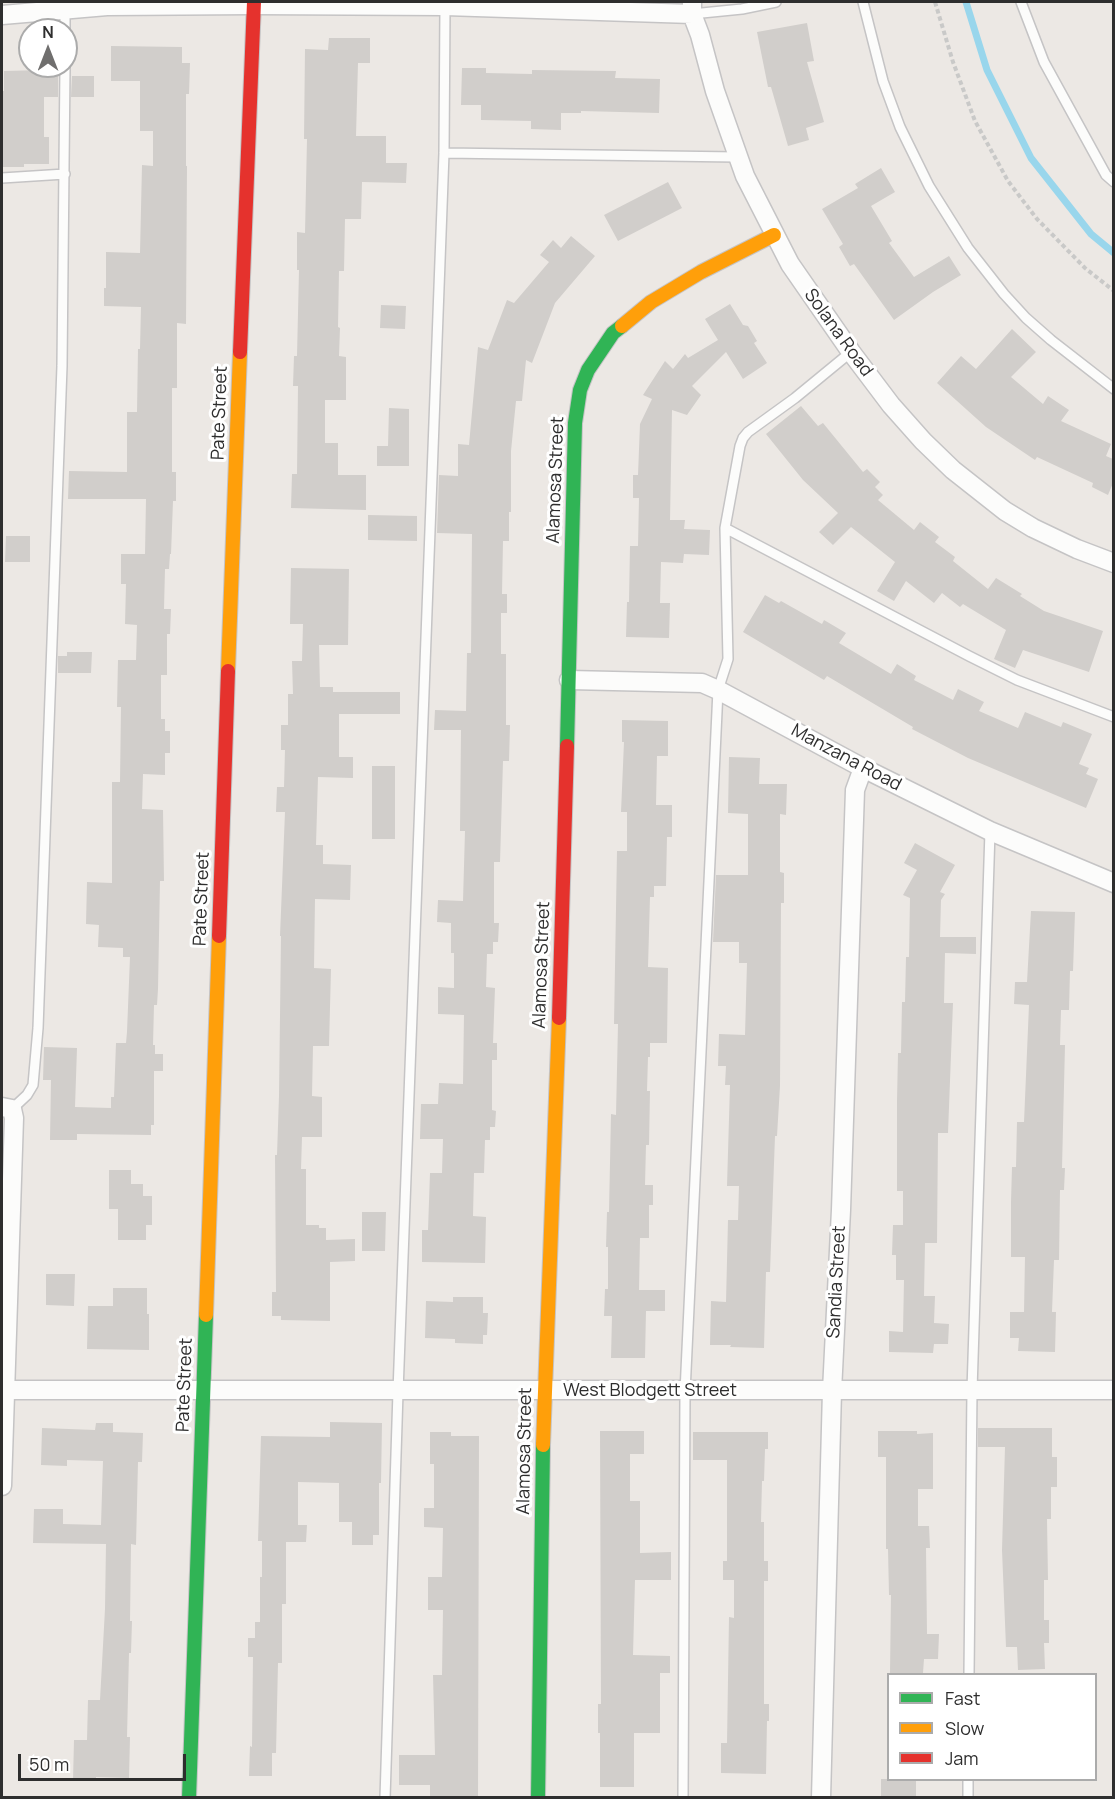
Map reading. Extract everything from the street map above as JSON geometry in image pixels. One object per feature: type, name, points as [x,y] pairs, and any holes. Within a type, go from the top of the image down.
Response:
[{"type":"street","points":[[2,15],[56,7],[254,3],[692,8]]},
{"type":"street","name":"Pate Street","points":[[189,1797],[231,581],[254,3]]},
{"type":"street","name":"Solana Road","points":[[692,8],[715,91],[737,157],[774,235],[808,292],[891,405],[953,470],[1005,511],[1033,528],[1113,563]]},
{"type":"street","name":"Alamosa Street","points":[[538,1797],[544,1391],[563,906],[575,423],[580,390],[588,370],[613,333],[651,302],[701,272],[774,235]]},
{"type":"street","name":"Manzana Road","points":[[569,680],[702,683],[863,768],[990,831],[1113,883]]},
{"type":"street","name":"Sandia Street","points":[[821,1797],[832,1391],[841,1210],[855,790],[863,768]]},
{"type":"street","points":[[2,1486],[6,1390],[5,1287],[14,1118],[7,1108]]},
{"type":"street","name":"West Blodgett Street","points":[[6,1390],[203,1389],[398,1392],[1113,1390]]},
{"type":"lane","points":[[692,8],[742,9],[776,2]]},
{"type":"lane","points":[[863,2],[883,81],[900,127],[929,186],[968,249],[1026,318],[1113,388]]},
{"type":"lane","points":[[1021,2],[1044,62],[1106,175],[1113,182]]},
{"type":"lane","points":[[385,1797],[444,153],[445,6]]},
{"type":"lane","points":[[7,1108],[27,1095],[33,1085],[38,1028],[62,366],[65,78]]},
{"type":"lane","points":[[444,153],[737,157]]},
{"type":"lane","points":[[2,178],[64,174]]},
{"type":"lane","points":[[683,1797],[685,1392],[718,690],[728,659],[724,528],[743,438],[851,352]]},
{"type":"lane","points":[[724,528],[1017,680],[1113,717]]},
{"type":"lane","points":[[969,1673],[972,1390],[990,831]]},
{"type":"lane","points":[[968,1781],[968,1797]]},
{"type":"path","points":[[935,2],[952,62],[975,121],[1008,181],[1037,219],[1085,268],[1113,291]]},
{"type":"building","points":[[807,23],[814,61],[807,62],[824,122],[806,128],[809,140],[788,146],[771,87],[768,87],[757,32]]},
{"type":"building","points":[[329,38],[370,38],[370,63],[358,63],[356,136],[386,136],[386,163],[407,163],[406,183],[362,182],[361,219],[345,219],[344,271],[339,271],[338,327],[340,328],[339,356],[346,357],[346,400],[325,400],[325,443],[338,443],[338,475],[366,475],[366,510],[291,508],[292,474],[297,474],[298,386],[293,386],[294,356],[297,356],[299,270],[297,270],[297,232],[305,233],[307,139],[304,139],[305,49],[328,50]]},
{"type":"building","points":[[111,46],[182,47],[182,63],[190,63],[189,94],[186,94],[186,324],[177,323],[177,388],[172,388],[172,472],[176,472],[176,501],[173,501],[169,569],[165,569],[164,609],[171,609],[170,634],[167,634],[167,675],[161,675],[161,719],[165,719],[165,731],[170,731],[170,753],[165,753],[165,775],[143,774],[142,809],[163,810],[164,881],[160,881],[158,989],[157,1005],[154,1005],[153,1045],[155,1045],[155,1054],[163,1054],[163,1071],[154,1071],[154,1125],[151,1125],[151,1135],[77,1134],[77,1140],[50,1140],[51,1080],[43,1080],[44,1047],[77,1048],[75,1107],[111,1108],[111,1097],[114,1097],[116,1043],[126,1043],[127,1032],[130,957],[123,957],[123,948],[98,947],[99,925],[86,924],[87,882],[112,883],[112,782],[120,782],[121,707],[117,707],[118,660],[136,660],[137,625],[125,624],[126,584],[121,584],[121,554],[145,554],[146,499],[68,499],[69,471],[127,472],[127,412],[137,412],[141,307],[104,306],[106,252],[140,253],[142,165],[153,166],[153,131],[140,131],[140,81],[111,81]]},
{"type":"building","points":[[462,68],[486,68],[486,73],[532,74],[532,70],[616,71],[615,78],[660,79],[659,113],[581,111],[581,113],[561,113],[561,130],[531,129],[531,121],[481,120],[481,105],[461,105]]},
{"type":"building","points":[[4,71],[18,71],[18,78],[58,78],[58,97],[44,97],[44,137],[49,137],[49,164],[2,167]]},
{"type":"building","points":[[94,76],[94,97],[71,97],[72,78]]},
{"type":"building","points":[[881,168],[895,192],[871,206],[892,241],[889,243],[914,277],[949,256],[961,275],[894,320],[854,264],[850,266],[839,247],[843,244],[822,209],[858,188],[855,184]]},
{"type":"building","points":[[668,182],[682,208],[618,241],[604,215]]},
{"type":"building","points":[[571,236],[595,256],[555,303],[532,363],[526,360],[522,401],[516,401],[511,451],[509,541],[503,541],[502,594],[507,594],[507,613],[501,613],[501,654],[506,654],[506,725],[510,725],[509,761],[503,761],[500,862],[494,862],[494,923],[499,923],[498,942],[493,942],[493,954],[487,954],[486,987],[495,988],[493,1043],[497,1043],[497,1060],[492,1060],[492,1110],[496,1111],[495,1127],[490,1127],[490,1140],[485,1140],[484,1173],[474,1173],[473,1216],[486,1217],[485,1263],[422,1262],[422,1230],[428,1230],[430,1173],[442,1173],[443,1139],[420,1139],[421,1104],[438,1104],[439,1083],[463,1084],[464,1015],[438,1014],[438,987],[454,988],[451,923],[437,922],[438,900],[463,901],[465,831],[460,831],[461,730],[434,730],[435,710],[466,711],[467,653],[471,653],[472,534],[437,533],[439,475],[458,476],[458,444],[469,445],[478,347],[488,350],[507,300],[514,303],[549,262],[540,255],[553,240],[561,248]]},
{"type":"building","points":[[730,304],[743,325],[748,326],[757,341],[754,343],[767,363],[743,379],[726,352],[692,386],[701,395],[687,415],[672,410],[670,520],[685,520],[684,529],[710,530],[709,555],[684,554],[683,563],[661,562],[660,603],[670,603],[669,638],[626,637],[630,546],[638,546],[639,498],[633,498],[633,475],[638,475],[640,424],[652,399],[643,395],[665,361],[673,369],[685,354],[688,358],[718,340],[705,319]]},
{"type":"building","points":[[381,305],[406,306],[405,329],[380,328]]},
{"type":"building","points":[[1012,329],[1036,352],[1011,377],[1043,404],[1048,396],[1069,410],[1061,421],[1111,444],[1106,456],[1113,459],[1113,483],[1108,495],[1092,487],[1093,483],[1037,457],[1035,460],[986,427],[937,383],[961,356],[976,369]]},
{"type":"building","points":[[801,406],[818,426],[823,423],[863,472],[867,469],[880,482],[875,487],[883,495],[878,500],[914,530],[920,522],[939,537],[935,542],[955,557],[953,561],[988,589],[996,578],[1044,611],[1103,631],[1089,672],[1023,650],[1015,668],[994,659],[1006,630],[963,604],[960,607],[942,593],[934,603],[906,581],[894,601],[877,591],[895,562],[851,527],[833,545],[819,532],[838,513],[803,480],[766,434]]},
{"type":"building","points":[[389,408],[409,409],[409,466],[377,466],[377,446],[388,446]]},
{"type":"building","points":[[368,515],[417,516],[417,541],[368,540]]},
{"type":"building","points":[[6,536],[30,536],[30,562],[5,562]]},
{"type":"building","points":[[291,568],[349,569],[348,645],[319,645],[320,687],[333,687],[333,692],[400,692],[400,714],[339,714],[339,757],[353,757],[353,778],[318,777],[316,845],[323,845],[323,864],[351,865],[350,900],[315,899],[314,968],[331,969],[329,1046],[313,1046],[312,1096],[322,1097],[322,1137],[302,1137],[301,1169],[306,1169],[306,1225],[319,1225],[319,1228],[326,1228],[326,1240],[355,1239],[355,1261],[330,1262],[330,1321],[281,1320],[281,1316],[272,1316],[272,1292],[276,1292],[275,1155],[277,1155],[279,1096],[280,936],[285,812],[276,812],[277,787],[284,787],[285,750],[281,750],[281,725],[288,725],[288,694],[293,694],[292,661],[302,661],[303,624],[290,624]]},
{"type":"building","points":[[765,595],[779,603],[781,601],[822,624],[824,620],[846,633],[839,643],[891,674],[897,664],[916,676],[914,680],[953,700],[958,689],[984,702],[979,711],[1018,728],[1025,712],[1061,727],[1063,722],[1092,734],[1079,764],[1089,768],[1086,774],[1098,779],[1086,808],[968,758],[912,729],[913,727],[827,676],[824,680],[743,632]]},
{"type":"building","points":[[67,652],[92,652],[91,673],[58,673],[58,656],[67,656]]},
{"type":"building","points":[[622,720],[668,721],[668,756],[657,756],[656,805],[672,805],[672,837],[667,837],[666,886],[654,886],[654,897],[650,897],[648,967],[668,968],[667,1043],[650,1043],[650,1057],[648,1057],[649,1145],[646,1145],[645,1185],[653,1185],[653,1205],[649,1205],[649,1238],[640,1238],[639,1290],[665,1290],[665,1311],[646,1311],[645,1358],[611,1358],[612,1316],[604,1316],[605,1289],[608,1289],[608,1247],[606,1247],[611,1114],[616,1115],[618,1024],[614,1024],[617,851],[627,851],[627,812],[621,812],[624,742],[622,742]]},
{"type":"building","points":[[729,757],[760,758],[759,784],[787,784],[786,815],[780,814],[780,872],[784,873],[784,903],[781,903],[780,1086],[777,1136],[775,1136],[770,1272],[766,1272],[764,1348],[710,1345],[711,1301],[726,1302],[728,1220],[738,1220],[739,1186],[727,1186],[730,1085],[725,1085],[726,1066],[718,1066],[719,1034],[745,1035],[747,963],[739,963],[739,942],[713,942],[716,875],[748,875],[748,814],[728,813]]},
{"type":"building","points":[[372,766],[395,766],[395,839],[372,839]]},
{"type":"building","points":[[915,843],[955,865],[940,892],[945,894],[941,900],[940,937],[976,937],[976,954],[945,953],[944,1003],[953,1003],[948,1133],[938,1133],[937,1243],[925,1243],[924,1296],[935,1296],[934,1323],[949,1324],[948,1344],[934,1344],[933,1353],[889,1352],[889,1331],[903,1332],[904,1280],[896,1280],[896,1255],[892,1255],[893,1225],[903,1225],[903,1191],[897,1191],[898,1053],[901,1053],[906,957],[909,957],[910,898],[903,895],[917,870],[904,863]]},
{"type":"building","points":[[1031,911],[1075,912],[1069,1010],[1061,1010],[1060,1045],[1065,1045],[1062,1168],[1065,1168],[1064,1190],[1060,1190],[1059,1260],[1054,1260],[1052,1312],[1056,1312],[1055,1352],[1018,1351],[1019,1338],[1010,1338],[1010,1312],[1024,1312],[1025,1257],[1011,1257],[1011,1202],[1012,1167],[1016,1167],[1017,1122],[1024,1122],[1029,1005],[1014,1004],[1015,982],[1027,982]]},
{"type":"building","points":[[109,1170],[131,1170],[131,1184],[143,1184],[143,1196],[152,1196],[152,1225],[146,1225],[146,1240],[118,1240],[118,1209],[109,1209]]},
{"type":"building","points":[[362,1212],[386,1212],[385,1251],[362,1251]]},
{"type":"building","points":[[46,1274],[75,1274],[74,1306],[46,1305]]},
{"type":"building","points":[[113,1288],[147,1288],[149,1350],[87,1349],[88,1306],[113,1306]]},
{"type":"building","points":[[453,1297],[483,1297],[483,1313],[488,1313],[487,1335],[483,1335],[483,1344],[455,1343],[455,1339],[425,1338],[426,1301],[453,1302]]},
{"type":"building","points":[[330,1422],[382,1423],[379,1535],[373,1535],[373,1545],[352,1545],[352,1522],[339,1522],[339,1483],[298,1482],[298,1525],[307,1525],[306,1542],[286,1542],[286,1604],[282,1604],[282,1663],[278,1663],[276,1753],[272,1753],[272,1776],[249,1776],[250,1746],[252,1747],[253,1657],[248,1657],[248,1638],[255,1638],[255,1622],[260,1622],[260,1577],[262,1577],[262,1541],[258,1541],[261,1436],[330,1437]]},
{"type":"building","points":[[96,1423],[113,1423],[113,1432],[143,1433],[142,1462],[138,1462],[136,1545],[131,1544],[130,1621],[132,1621],[127,1737],[130,1737],[129,1778],[96,1777],[96,1781],[73,1781],[74,1740],[87,1740],[88,1700],[100,1700],[106,1544],[33,1543],[34,1509],[63,1509],[63,1524],[101,1525],[103,1461],[67,1460],[67,1466],[41,1465],[42,1428],[95,1430]]},
{"type":"building","points":[[978,1428],[1052,1428],[1052,1457],[1057,1457],[1057,1487],[1051,1487],[1051,1519],[1047,1519],[1048,1580],[1044,1580],[1044,1620],[1049,1620],[1049,1643],[1044,1643],[1045,1669],[1018,1670],[1017,1647],[1006,1647],[1002,1550],[1005,1447],[978,1447]]},
{"type":"building","points":[[600,1431],[644,1431],[644,1454],[630,1454],[630,1501],[640,1501],[640,1553],[671,1552],[671,1580],[635,1580],[633,1655],[670,1656],[670,1673],[660,1673],[660,1733],[634,1733],[634,1787],[600,1787],[598,1704],[601,1704]]},
{"type":"building","points":[[878,1431],[933,1433],[933,1489],[918,1489],[918,1526],[929,1526],[930,1548],[926,1548],[927,1634],[939,1634],[938,1659],[924,1659],[923,1673],[890,1673],[891,1595],[889,1595],[888,1549],[886,1549],[886,1457],[878,1457]]},
{"type":"building","points":[[430,1432],[451,1432],[451,1436],[479,1436],[478,1797],[430,1797],[430,1785],[399,1785],[399,1755],[435,1755],[433,1675],[442,1675],[443,1610],[428,1610],[428,1577],[442,1577],[443,1528],[424,1527],[424,1508],[434,1508],[434,1464],[430,1464]]},
{"type":"building","points":[[693,1432],[768,1432],[768,1449],[765,1449],[764,1481],[762,1481],[761,1522],[764,1522],[764,1561],[768,1561],[768,1581],[764,1581],[764,1704],[769,1704],[766,1774],[721,1773],[721,1743],[727,1743],[729,1617],[734,1618],[734,1580],[723,1580],[723,1561],[727,1561],[727,1460],[693,1460]]},
{"type":"building","points":[[881,1779],[916,1781],[916,1797],[881,1797]]},
{"type":"waterway","points":[[966,2],[987,70],[1031,158],[1091,234],[1114,253]]},
{"type":"traffic: fast","points":[[567,746],[575,423],[580,390],[588,370],[613,333],[622,326]]},
{"type":"traffic: fast","points":[[189,1798],[206,1315]]},
{"type":"traffic: fast","points":[[538,1798],[543,1445]]},
{"type":"traffic: slow","points":[[622,326],[651,302],[701,272],[774,235]]},
{"type":"traffic: slow","points":[[228,671],[240,352]]},
{"type":"traffic: slow","points":[[206,1315],[219,936]]},
{"type":"traffic: slow","points":[[543,1445],[559,1018]]},
{"type":"traffic: jam","points":[[240,352],[254,2]]},
{"type":"traffic: jam","points":[[219,936],[228,671]]},
{"type":"traffic: jam","points":[[559,1018],[567,746]]}]
